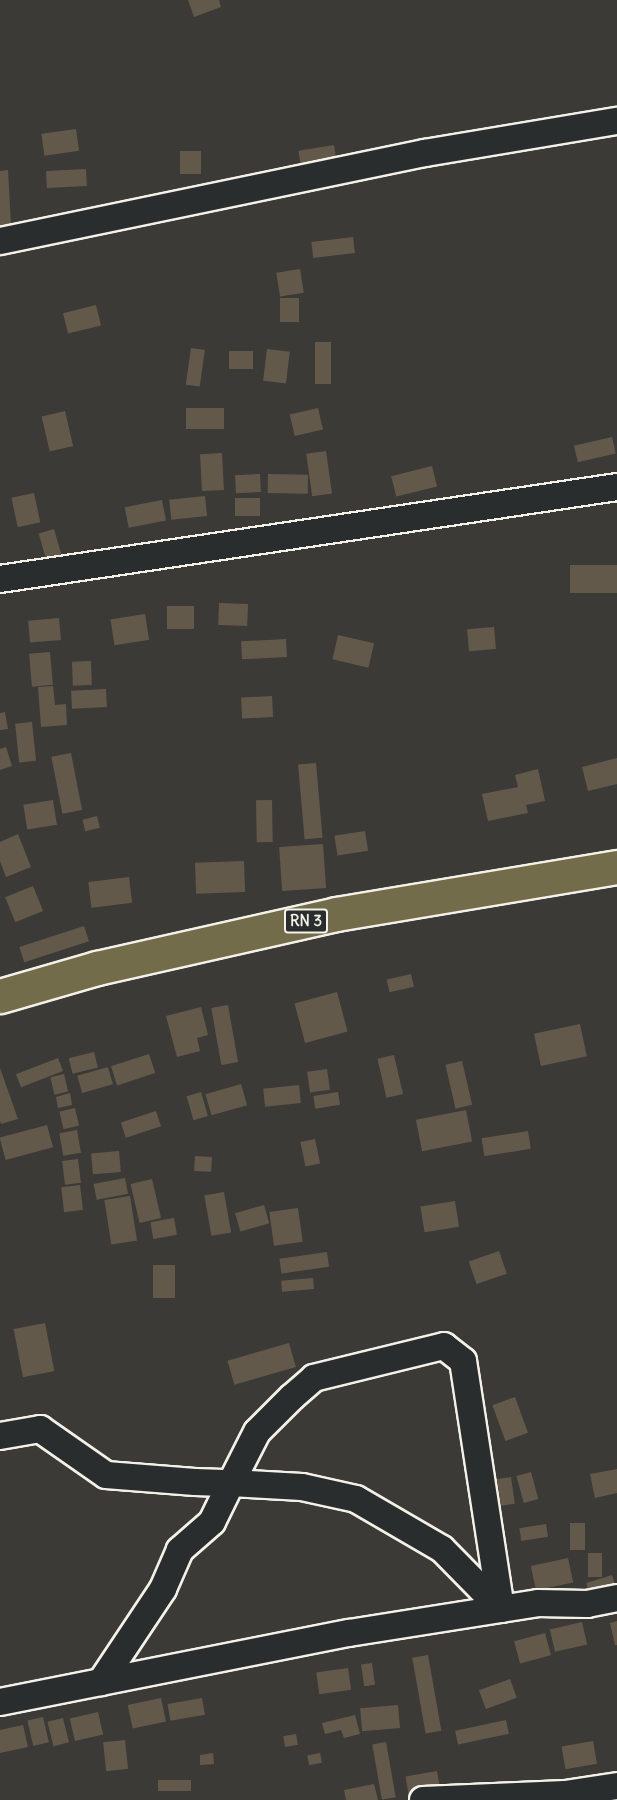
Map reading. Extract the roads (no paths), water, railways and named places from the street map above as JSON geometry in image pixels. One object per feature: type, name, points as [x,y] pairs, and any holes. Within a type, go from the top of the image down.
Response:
[{"type":"highway","name":"RN 3","points":[[0,996],[98,968],[336,914],[617,867]]},
{"type":"street","points":[[0,241],[425,153],[617,121]]},
{"type":"street","points":[[0,579],[617,488]]},
{"type":"street","points":[[101,1682],[163,1589],[180,1550],[212,1522],[257,1432],[314,1378],[444,1346],[463,1361],[501,1609]]},
{"type":"street","points":[[0,1436],[40,1429],[106,1475],[302,1487],[356,1499],[442,1549],[501,1609]]},
{"type":"street","points":[[0,1702],[349,1633],[538,1603],[587,1604],[617,1598]]},
{"type":"street","points":[[423,1800],[565,1794],[617,1786]]}]
